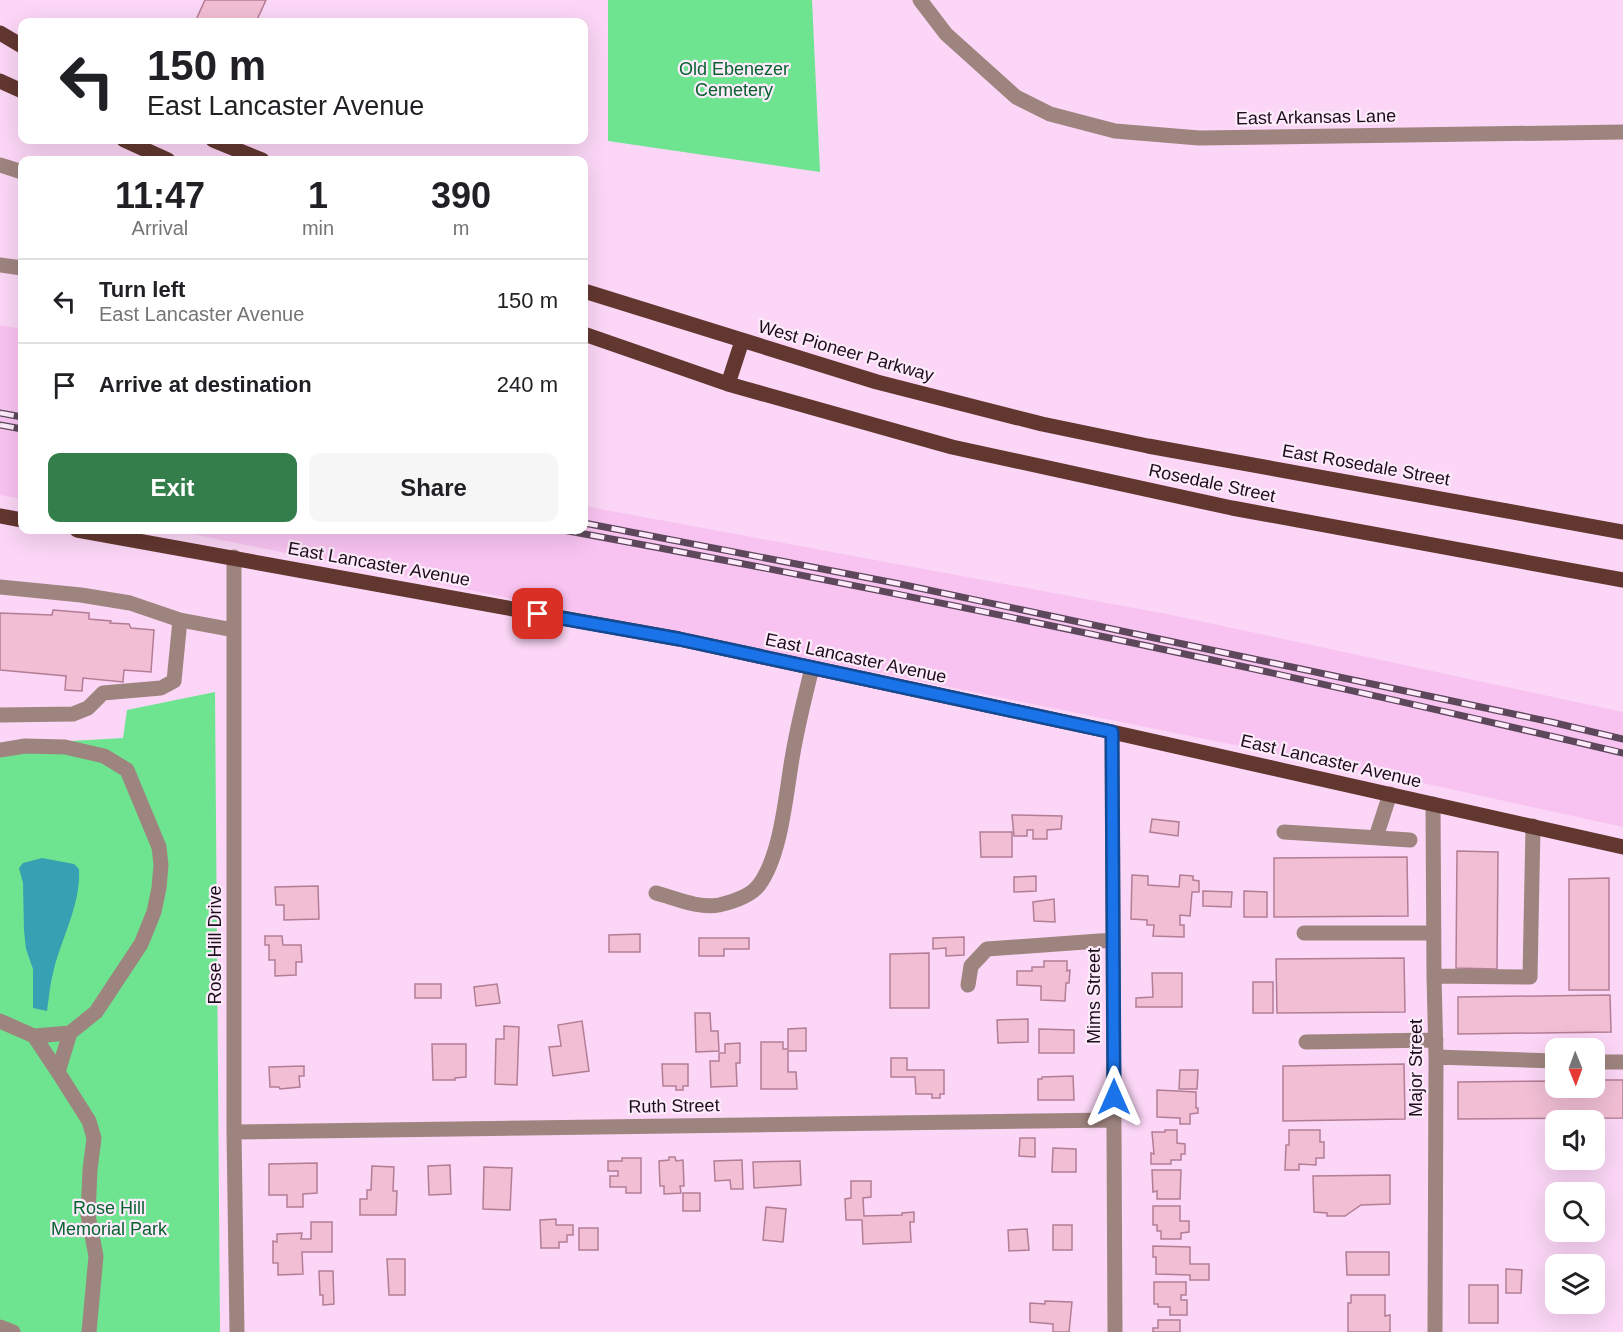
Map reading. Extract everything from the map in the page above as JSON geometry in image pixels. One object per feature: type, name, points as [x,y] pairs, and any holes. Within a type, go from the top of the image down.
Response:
[{"type":"main road","points":[[0,33],[18,44]]},
{"type":"main road","points":[[0,81],[18,89]]},
{"type":"main road","points":[[133,144],[159,156]]},
{"type":"main road","points":[[223,144],[251,156]]},
{"type":"main road","name":"West Pioneer Parkway","points":[[588,292],[877,382],[1042,424],[1102,436]]},
{"type":"main road","points":[[588,335],[728,384],[742,341]]},
{"type":"main road","name":"Rosedale Street","points":[[728,384],[952,447],[1232,508],[1623,580]]},
{"type":"main road","name":"East Rosedale Street","points":[[1102,436],[1623,532]]},
{"type":"main road","points":[[0,516],[18,519]]},
{"type":"main road","name":"East Lancaster Avenue","points":[[100,534],[667,637],[1112,732],[1623,847]]},
{"type":"street","name":"East Arkansas Lane","points":[[920,0],[946,34],[1016,97],[1050,114],[1115,131],[1199,138],[1623,132]]},
{"type":"street","points":[[0,165],[18,171]]},
{"type":"street","points":[[0,265],[18,267]]},
{"type":"street","name":"Rose Hill Drive","points":[[234,557],[234,1132],[237,1332]]},
{"type":"street","points":[[0,587],[81,595],[130,603],[180,620],[234,630]]},
{"type":"street","points":[[0,715],[73,714],[88,708],[103,693],[160,688],[167,685],[174,681],[180,620]]},
{"type":"street","points":[[656,893],[704,906],[716,906],[731,902],[758,887],[769,867],[777,842],[793,751],[812,668]]},
{"type":"street","name":"Mims Street","points":[[1112,732],[1115,1332]]},
{"type":"street","points":[[0,750],[25,746],[65,747],[104,756],[127,770],[159,847],[161,865],[159,888],[154,912],[141,944],[96,1012],[70,1033],[58,1072]]},
{"type":"street","points":[[1376,837],[1390,794]]},
{"type":"street","name":"Major Street","points":[[1433,804],[1436,1040],[1435,1332]]},
{"type":"street","points":[[1434,976],[1530,977],[1533,826]]},
{"type":"street","points":[[1284,832],[1410,840]]},
{"type":"street","points":[[1304,933],[1434,933]]},
{"type":"street","points":[[968,986],[971,966],[987,949],[1113,940]]},
{"type":"street","points":[[0,1021],[34,1036],[70,1033]]},
{"type":"street","points":[[34,1036],[89,1121],[94,1138],[88,1215],[96,1256],[88,1331]]},
{"type":"street","points":[[1306,1042],[1436,1040]]},
{"type":"street","points":[[1436,1058],[1545,1061]]},
{"type":"street","points":[[1605,1062],[1623,1062]]},
{"type":"street","name":"Ruth Street","points":[[234,1132],[1114,1120]]},
{"type":"street","points":[[0,1327],[13,1332]]},
{"type":"shaded area","points":[[0,325],[18,328],[18,498],[0,495]]},
{"type":"shaded area","points":[[588,507],[1172,615],[1623,712],[1623,827],[1423,783],[192,534],[588,534]]},
{"type":"green space","name":"Old Ebenezer Cemetery","points":[[608,0],[812,0],[820,172],[608,141]]},
{"type":"green space","name":"Rose Hill Memorial Park","points":[[215,692],[220,1332],[0,1332],[0,745],[123,738],[127,710]]},
{"type":"water","points":[[42,858],[74,864],[79,869],[77,895],[57,957],[47,1011],[33,1008],[33,969],[26,949],[23,883],[19,868],[23,863]]},
{"type":"building","points":[[205,0],[266,0],[258,18],[197,18]]},
{"type":"building","points":[[53,610],[89,613],[89,619],[129,624],[131,628],[154,630],[151,672],[124,670],[123,682],[83,678],[82,691],[65,690],[66,676],[0,670],[0,613],[52,615]]},
{"type":"building","points":[[1012,815],[1062,816],[1061,829],[1047,830],[1047,839],[1033,839],[1033,830],[1027,830],[1027,836],[1014,836]]},
{"type":"building","points":[[1152,819],[1179,822],[1178,836],[1150,832]]},
{"type":"building","points":[[980,832],[1012,832],[1012,857],[981,857]]},
{"type":"building","points":[[1457,851],[1498,852],[1497,969],[1456,968]]},
{"type":"building","points":[[1407,857],[1408,916],[1274,917],[1274,858]]},
{"type":"building","points":[[1132,875],[1148,876],[1148,885],[1179,887],[1180,875],[1193,876],[1193,880],[1199,881],[1199,892],[1192,892],[1190,916],[1180,915],[1180,925],[1184,925],[1184,937],[1153,936],[1154,925],[1147,925],[1147,920],[1131,919]]},
{"type":"building","points":[[1036,876],[1036,891],[1014,892],[1014,877]]},
{"type":"building","points":[[1609,878],[1609,990],[1569,990],[1569,879]]},
{"type":"building","points":[[318,886],[319,919],[284,920],[284,905],[276,905],[275,887]]},
{"type":"building","points":[[1203,891],[1232,892],[1231,907],[1203,906]]},
{"type":"building","points":[[1244,891],[1267,892],[1267,917],[1244,917]]},
{"type":"building","points":[[1054,899],[1055,922],[1034,921],[1033,902]]},
{"type":"building","points":[[640,934],[640,952],[609,952],[609,935]]},
{"type":"building","points":[[265,936],[282,936],[283,945],[301,945],[302,962],[296,962],[296,975],[275,976],[275,960],[269,960],[269,945],[265,945]]},
{"type":"building","points":[[964,937],[964,955],[946,956],[946,948],[933,949],[933,938]]},
{"type":"building","points":[[699,938],[749,938],[749,949],[724,949],[724,956],[699,956]]},
{"type":"building","points":[[929,953],[929,1008],[890,1008],[890,954]]},
{"type":"building","points":[[1404,958],[1405,1012],[1277,1013],[1276,959]]},
{"type":"building","points":[[1044,961],[1067,961],[1067,971],[1070,970],[1069,983],[1066,983],[1065,1001],[1041,1000],[1041,986],[1017,985],[1017,971],[1032,971],[1032,967],[1044,967]]},
{"type":"building","points":[[1152,973],[1182,973],[1182,1007],[1136,1007],[1136,998],[1153,997]]},
{"type":"building","points":[[1253,982],[1273,982],[1273,1013],[1253,1013]]},
{"type":"building","points":[[415,984],[441,984],[441,998],[415,998]]},
{"type":"building","points":[[497,984],[500,1003],[476,1006],[474,987]]},
{"type":"building","points":[[1610,995],[1611,1032],[1458,1034],[1458,997]]},
{"type":"building","points":[[695,1013],[710,1013],[711,1031],[718,1031],[719,1051],[696,1052]]},
{"type":"building","points":[[1028,1019],[1028,1042],[998,1043],[997,1020]]},
{"type":"building","points":[[582,1021],[589,1071],[553,1076],[549,1047],[561,1046],[558,1025]]},
{"type":"building","points":[[504,1026],[519,1027],[517,1085],[495,1084],[496,1039],[504,1039]]},
{"type":"building","points":[[806,1028],[806,1051],[788,1051],[788,1072],[796,1072],[797,1089],[761,1089],[761,1042],[783,1042],[783,1049],[788,1049],[788,1029]]},
{"type":"building","points":[[1039,1029],[1074,1030],[1074,1053],[1039,1053]]},
{"type":"building","points":[[740,1043],[740,1063],[736,1063],[737,1086],[711,1087],[710,1061],[719,1061],[719,1053],[725,1053],[725,1044]]},
{"type":"building","points":[[432,1044],[466,1044],[466,1077],[455,1078],[455,1080],[433,1080]]},
{"type":"building","points":[[891,1058],[907,1058],[907,1070],[944,1070],[944,1094],[940,1094],[940,1098],[932,1098],[932,1094],[916,1094],[915,1077],[891,1077]]},
{"type":"building","points":[[662,1064],[688,1064],[688,1086],[683,1086],[683,1090],[676,1090],[676,1086],[663,1086]]},
{"type":"building","points":[[1404,1064],[1405,1119],[1283,1121],[1283,1066]]},
{"type":"building","points":[[304,1066],[304,1076],[299,1076],[300,1087],[280,1089],[270,1087],[269,1067]]},
{"type":"building","points":[[1180,1070],[1198,1070],[1197,1089],[1179,1089]]},
{"type":"building","points":[[1073,1076],[1074,1100],[1038,1100],[1038,1079]]},
{"type":"building","points":[[1605,1080],[1623,1080],[1623,1118],[1605,1118],[1605,1110],[1545,1110],[1545,1118],[1458,1119],[1458,1082],[1545,1081],[1545,1098],[1605,1098]]},
{"type":"building","points":[[1157,1090],[1196,1092],[1198,1113],[1190,1114],[1190,1124],[1180,1124],[1180,1118],[1157,1117]]},
{"type":"building","points":[[1165,1130],[1177,1130],[1177,1143],[1185,1144],[1185,1154],[1181,1154],[1181,1160],[1171,1160],[1171,1164],[1151,1164],[1151,1153],[1154,1154],[1152,1132],[1165,1132]]},
{"type":"building","points":[[1289,1130],[1320,1130],[1320,1142],[1324,1142],[1324,1158],[1316,1158],[1316,1165],[1299,1164],[1299,1170],[1285,1170]]},
{"type":"building","points":[[1020,1138],[1035,1138],[1035,1157],[1019,1156]]},
{"type":"building","points":[[1053,1148],[1076,1149],[1076,1172],[1052,1172]]},
{"type":"building","points":[[669,1157],[675,1157],[676,1161],[683,1160],[684,1186],[680,1186],[681,1193],[664,1194],[664,1186],[660,1186],[659,1161],[669,1160]]},
{"type":"building","points":[[622,1158],[641,1158],[641,1193],[626,1193],[626,1187],[610,1187],[610,1176],[618,1176],[618,1171],[608,1171],[608,1161],[622,1161]]},
{"type":"building","points":[[742,1160],[743,1189],[731,1189],[730,1180],[715,1181],[714,1161]]},
{"type":"building","points":[[800,1161],[801,1185],[754,1188],[753,1162]]},
{"type":"building","points":[[317,1163],[317,1193],[303,1194],[303,1207],[287,1207],[287,1195],[269,1195],[269,1164]]},
{"type":"building","points":[[450,1165],[451,1194],[429,1195],[428,1166]]},
{"type":"building","points":[[372,1166],[394,1167],[393,1191],[397,1191],[396,1215],[360,1215],[360,1199],[367,1199],[367,1190],[371,1190]]},
{"type":"building","points":[[484,1167],[512,1168],[510,1210],[483,1209]]},
{"type":"building","points":[[1152,1170],[1181,1170],[1180,1199],[1157,1199],[1157,1191],[1153,1192]]},
{"type":"building","points":[[1390,1175],[1390,1204],[1361,1205],[1345,1216],[1327,1216],[1327,1213],[1314,1212],[1313,1176]]},
{"type":"building","points":[[851,1181],[871,1181],[871,1197],[863,1198],[864,1216],[902,1215],[902,1213],[914,1212],[914,1222],[910,1222],[911,1242],[863,1244],[862,1220],[846,1220],[845,1199],[851,1198]]},
{"type":"building","points":[[683,1193],[700,1193],[700,1211],[683,1211]]},
{"type":"building","points":[[1153,1206],[1180,1206],[1180,1221],[1189,1221],[1189,1232],[1181,1233],[1181,1239],[1161,1239],[1161,1231],[1157,1231],[1157,1225],[1153,1225]]},
{"type":"building","points":[[766,1207],[786,1209],[783,1242],[763,1240]]},
{"type":"building","points":[[556,1219],[556,1225],[573,1225],[573,1235],[567,1235],[567,1242],[559,1242],[559,1248],[541,1248],[540,1220]]},
{"type":"building","points":[[311,1222],[332,1222],[332,1252],[302,1252],[303,1274],[278,1275],[278,1263],[273,1263],[273,1241],[277,1242],[277,1234],[302,1233],[301,1239],[311,1239]]},
{"type":"building","points":[[1053,1225],[1072,1225],[1072,1250],[1053,1250]]},
{"type":"building","points":[[579,1228],[598,1228],[598,1250],[579,1250]]},
{"type":"building","points":[[1027,1229],[1029,1250],[1009,1251],[1008,1230]]},
{"type":"building","points":[[1153,1246],[1190,1247],[1190,1264],[1209,1264],[1209,1280],[1190,1280],[1190,1275],[1156,1274],[1156,1257],[1153,1257]]},
{"type":"building","points":[[1346,1252],[1389,1252],[1389,1275],[1347,1275]]},
{"type":"building","points":[[387,1259],[405,1259],[405,1295],[389,1295]]},
{"type":"building","points":[[1506,1269],[1522,1270],[1521,1293],[1506,1293]]},
{"type":"building","points":[[319,1271],[333,1271],[334,1304],[323,1305],[323,1295],[320,1295]]},
{"type":"building","points":[[1154,1282],[1186,1282],[1186,1295],[1181,1295],[1181,1300],[1187,1300],[1187,1315],[1170,1315],[1170,1307],[1158,1307],[1158,1304],[1154,1304]]},
{"type":"building","points":[[1469,1285],[1498,1285],[1498,1323],[1469,1323]]},
{"type":"building","points":[[1351,1295],[1385,1295],[1385,1316],[1390,1315],[1390,1332],[1348,1332],[1348,1303],[1351,1303]]},
{"type":"building","points":[[1045,1301],[1072,1302],[1069,1332],[1053,1332],[1053,1324],[1030,1322],[1030,1303],[1045,1304]]},
{"type":"building","points":[[1158,1320],[1180,1320],[1180,1332],[1153,1332],[1153,1328],[1158,1328]]},
{"type":"railway","points":[[0,413],[18,416]]},
{"type":"railway","points":[[0,425],[18,428]]},
{"type":"railway","points":[[588,524],[900,584],[1623,739]]},
{"type":"railway","points":[[584,534],[1094,635],[1359,692],[1623,753]]},
{"type":"route","points":[[538,614],[679,639],[1112,732],[1114,1097]]}]
